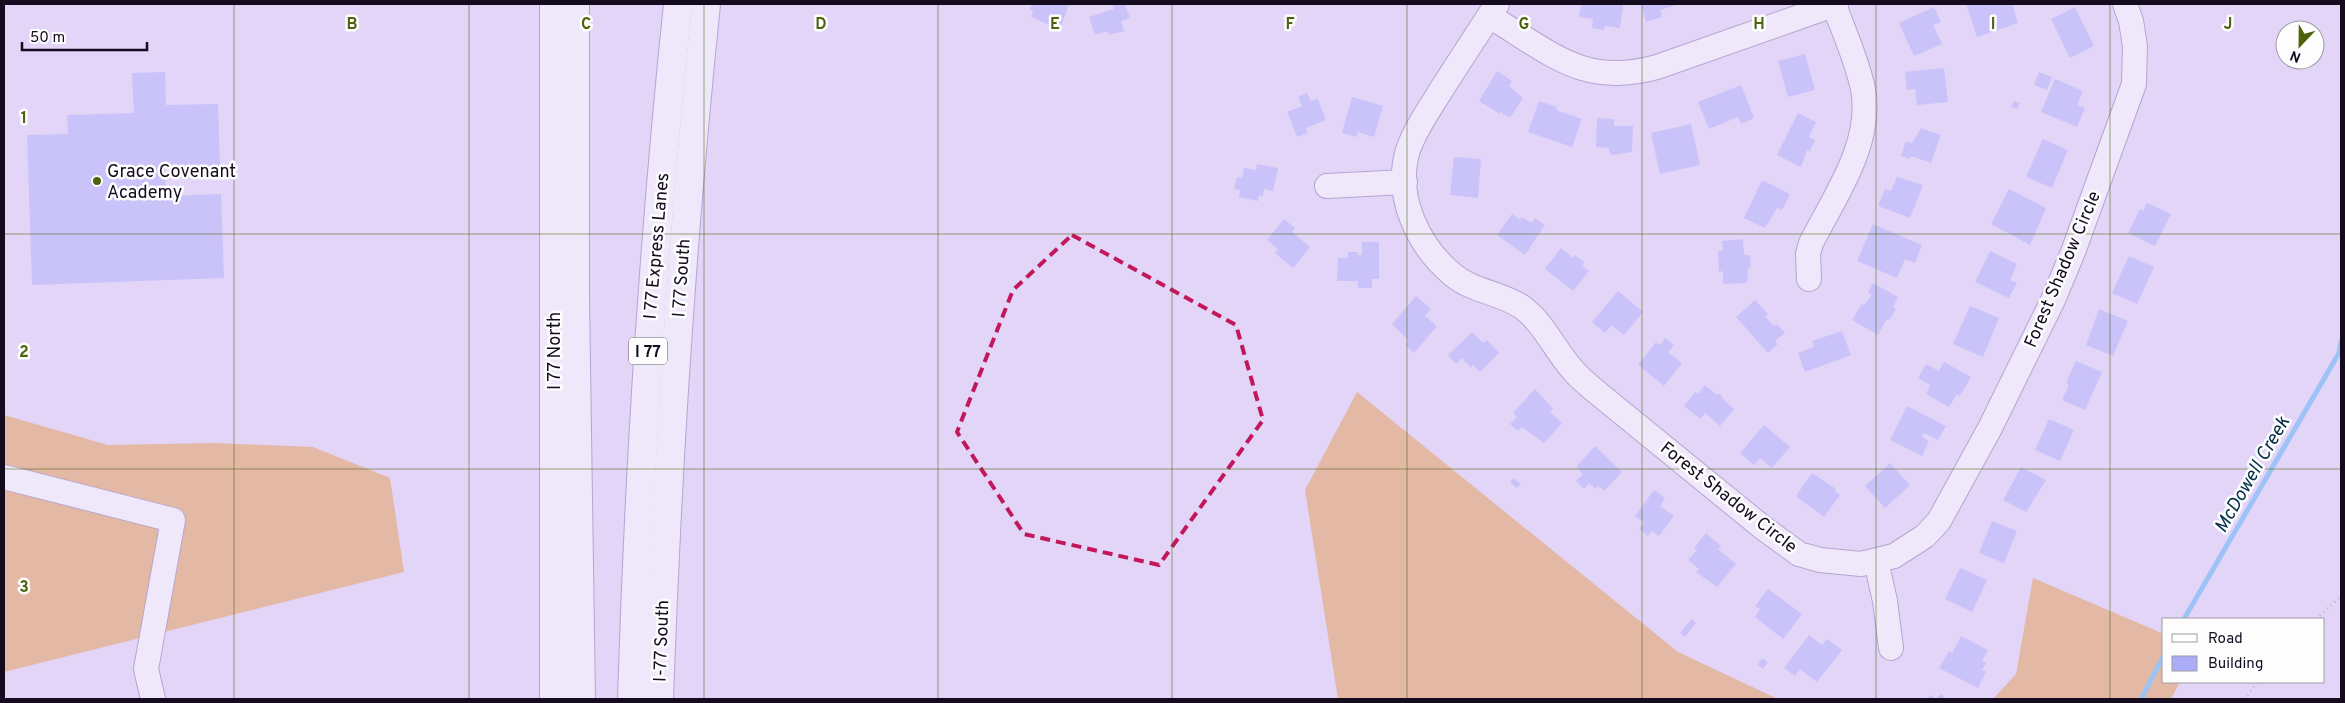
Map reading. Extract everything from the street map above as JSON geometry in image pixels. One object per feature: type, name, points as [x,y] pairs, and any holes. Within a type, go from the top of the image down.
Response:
[{"type":"highway","name":"I 77 North","points":[[554,4],[554,699]]},
{"type":"highway","points":[[575,4],[575,298],[581,699]]},
{"type":"highway","name":"I 77 Express Lanes","points":[[632,699],[636,573],[649,339],[678,4]]},
{"type":"highway","name":"I 77 South","points":[[663,584],[676,341],[706,4]]},
{"type":"highway","points":[[647,699],[663,584]]},
{"type":"highway","name":"I-77 South","points":[[659,699],[663,584]]},
{"type":"street","name":"Forest Shadow Circle","points":[[1836,4],[1635,73],[1614,74],[1577,68],[1493,10],[1413,137],[1408,152],[1405,182],[1413,222],[1427,249],[1445,268],[1456,277],[1523,308],[1545,333],[1572,370],[1594,390],[1762,527],[1799,554],[1820,560],[1861,564],[1894,556],[1925,536],[1939,521],[1990,428],[2053,300],[2073,252],[2134,84],[2135,46],[2131,21],[2125,4]]},
{"type":"street","points":[[1809,279],[1808,254],[1811,243],[1857,151],[1865,110],[1859,74],[1836,4]]},
{"type":"street","points":[[1327,186],[1405,182]]},
{"type":"street","points":[[4,477],[173,520],[146,669],[153,699]]},
{"type":"street","points":[[1876,561],[1885,601],[1891,648]]},
{"type":"path","points":[[2317,618],[2341,596]]},
{"type":"path","points":[[2244,699],[2257,683]]},
{"type":"highlighted area","points":[[1072,235],[1236,325],[1263,420],[1159,565],[1024,534],[957,432],[1013,290]]},
{"type":"shaded area","points":[[1357,392],[1678,652],[1778,699],[1338,699],[1305,490]]},
{"type":"shaded area","points":[[4,415],[108,445],[214,443],[313,447],[390,478],[404,572],[4,672]]},
{"type":"shaded area","points":[[2033,578],[2162,633],[2162,683],[2179,683],[2171,699],[1993,699],[2016,674]]},
{"type":"building","points":[[1032,4],[1069,4],[1060,29],[1031,17],[1033,11],[1030,9]]},
{"type":"building","points":[[1113,4],[1125,4],[1130,18],[1121,21],[1124,31],[1109,35],[1107,31],[1095,35],[1089,17],[1114,9]]},
{"type":"building","points":[[1581,4],[1623,5],[1620,28],[1605,26],[1604,30],[1592,28],[1593,19],[1579,17]]},
{"type":"building","points":[[1641,4],[1679,4],[1660,10],[1662,17],[1646,22]]},
{"type":"building","points":[[1966,4],[2012,4],[2018,23],[1977,37]]},
{"type":"building","points":[[1934,7],[1941,22],[1933,25],[1942,44],[1914,56],[1899,23]]},
{"type":"building","points":[[2075,7],[2094,46],[2070,58],[2051,19]]},
{"type":"building","points":[[1805,54],[1815,90],[1788,97],[1778,61]]},
{"type":"building","points":[[1944,68],[1948,102],[1917,105],[1915,89],[1907,90],[1905,72]]},
{"type":"building","points":[[1497,71],[1512,81],[1509,86],[1523,98],[1510,118],[1479,101]]},
{"type":"building","name":"Grace Covenant Academy","points":[[165,72],[166,105],[218,104],[220,166],[165,168],[166,196],[221,194],[224,278],[32,285],[27,135],[68,134],[67,115],[134,113],[132,73]]},
{"type":"building","points":[[2039,72],[2052,77],[2047,90],[2034,85]]},
{"type":"building","points":[[2055,79],[2083,91],[2077,105],[2085,108],[2077,127],[2041,112]]},
{"type":"building","points":[[1741,85],[1754,118],[1741,124],[1738,117],[1709,129],[1698,102]]},
{"type":"building","points":[[1307,93],[1311,101],[1318,99],[1326,120],[1306,128],[1308,133],[1297,137],[1287,112],[1302,106],[1298,97]]},
{"type":"building","points":[[1352,97],[1383,106],[1374,137],[1358,132],[1356,137],[1342,133]]},
{"type":"building","points":[[1539,101],[1557,107],[1556,110],[1582,119],[1572,147],[1528,132]]},
{"type":"building","points":[[2014,101],[2020,103],[2017,109],[2011,107]]},
{"type":"building","points":[[1798,113],[1816,122],[1809,137],[1815,140],[1810,151],[1807,150],[1801,167],[1777,155]]},
{"type":"building","points":[[1597,118],[1614,119],[1614,126],[1633,126],[1632,152],[1612,155],[1609,152],[1609,148],[1596,147]]},
{"type":"building","points":[[1691,124],[1700,165],[1660,174],[1651,133]]},
{"type":"building","points":[[1921,128],[1941,135],[1931,163],[1911,156],[1910,159],[1901,156],[1906,141],[1912,143]]},
{"type":"building","points":[[2043,139],[2068,150],[2052,188],[2026,177]]},
{"type":"building","points":[[1454,157],[1481,159],[1478,198],[1450,195]]},
{"type":"building","points":[[1257,164],[1278,168],[1273,191],[1264,189],[1263,196],[1259,195],[1258,201],[1239,197],[1240,190],[1234,189],[1237,177],[1242,178],[1244,168],[1256,170]]},
{"type":"building","points":[[1897,177],[1923,185],[1910,218],[1878,206],[1885,189],[1891,191]]},
{"type":"building","points":[[1762,180],[1790,194],[1782,210],[1777,208],[1765,228],[1744,218]]},
{"type":"building","points":[[2009,189],[2046,208],[2030,245],[1991,224]]},
{"type":"building","points":[[2147,203],[2171,214],[2155,246],[2128,233],[2140,209],[2143,211]]},
{"type":"building","points":[[1512,214],[1520,220],[1522,217],[1531,223],[1535,218],[1545,225],[1525,255],[1497,235]]},
{"type":"building","points":[[1284,219],[1295,228],[1292,232],[1310,247],[1293,268],[1275,253],[1278,249],[1267,240]]},
{"type":"building","points":[[1873,224],[1922,245],[1915,263],[1905,259],[1897,278],[1857,261]]},
{"type":"building","points":[[1743,239],[1744,255],[1750,255],[1751,267],[1748,268],[1747,283],[1723,284],[1723,271],[1719,272],[1718,251],[1723,251],[1722,241]]},
{"type":"building","points":[[1362,242],[1379,242],[1379,279],[1372,279],[1372,288],[1358,288],[1358,281],[1337,281],[1338,258],[1348,258],[1348,252],[1358,252],[1357,255],[1362,255]]},
{"type":"building","points":[[1561,248],[1573,258],[1575,255],[1584,262],[1582,266],[1589,271],[1573,291],[1545,269]]},
{"type":"building","points":[[1990,251],[2017,264],[2010,280],[2017,283],[2009,298],[1975,282]]},
{"type":"building","points":[[2129,256],[2154,267],[2137,304],[2112,293]]},
{"type":"building","points":[[1873,283],[1898,297],[1893,307],[1896,309],[1889,320],[1887,319],[1878,335],[1852,320],[1862,304],[1864,305],[1872,295],[1868,293]]},
{"type":"building","points":[[1618,291],[1643,312],[1624,335],[1612,325],[1605,333],[1592,322]]},
{"type":"building","points":[[1416,296],[1431,309],[1425,316],[1437,326],[1414,353],[1405,345],[1409,341],[1392,324]]},
{"type":"building","points":[[1755,300],[1768,314],[1765,316],[1774,326],[1777,324],[1785,333],[1775,341],[1778,344],[1768,353],[1736,317]]},
{"type":"building","points":[[1970,306],[1999,318],[1983,357],[1953,344]]},
{"type":"building","points":[[2099,309],[2128,321],[2113,356],[2086,345]]},
{"type":"building","points":[[1842,331],[1851,355],[1805,372],[1798,353],[1814,347],[1812,341]]},
{"type":"building","points":[[1472,332],[1483,343],[1487,340],[1499,353],[1480,372],[1473,365],[1471,368],[1462,358],[1456,364],[1448,355]]},
{"type":"building","points":[[1665,338],[1674,345],[1668,352],[1682,363],[1664,386],[1638,365],[1656,342],[1660,345]]},
{"type":"building","points":[[2076,361],[2102,372],[2085,410],[2062,400],[2069,385],[2066,383]]},
{"type":"building","points":[[1944,362],[1971,377],[1960,396],[1957,394],[1949,407],[1926,394],[1930,385],[1918,378],[1926,364],[1939,371]]},
{"type":"building","points":[[1705,385],[1716,394],[1721,394],[1722,398],[1734,409],[1720,426],[1705,413],[1700,419],[1684,406],[1695,392],[1698,394]]},
{"type":"building","points":[[1535,389],[1553,409],[1550,412],[1562,423],[1544,443],[1522,427],[1518,431],[1510,424],[1517,417],[1513,413]]},
{"type":"building","points":[[1907,406],[1946,426],[1938,440],[1924,433],[1922,437],[1929,441],[1922,456],[1890,440]]},
{"type":"building","points":[[2049,419],[2074,430],[2060,461],[2035,450]]},
{"type":"building","points":[[1764,425],[1790,447],[1772,468],[1760,458],[1754,465],[1740,453]]},
{"type":"building","points":[[1595,446],[1622,472],[1604,491],[1598,486],[1595,489],[1589,483],[1584,489],[1576,481],[1583,474],[1576,467]]},
{"type":"building","points":[[1890,463],[1910,485],[1885,508],[1865,486]]},
{"type":"building","points":[[2021,467],[2046,480],[2026,512],[2003,500]]},
{"type":"building","points":[[1812,473],[1836,489],[1835,491],[1840,495],[1824,517],[1796,496]]},
{"type":"building","points":[[1513,478],[1521,484],[1517,488],[1510,482]]},
{"type":"building","points":[[1654,490],[1665,498],[1660,506],[1674,516],[1659,536],[1652,531],[1648,536],[1639,529],[1644,523],[1635,516]]},
{"type":"building","points":[[1992,521],[2017,531],[2004,563],[1979,553]]},
{"type":"building","points":[[1706,533],[1721,546],[1718,549],[1736,564],[1717,587],[1696,572],[1699,569],[1688,560],[1697,550],[1694,548]]},
{"type":"building","points":[[1960,568],[1987,580],[1972,612],[1945,599]]},
{"type":"building","points":[[1768,589],[1802,614],[1783,639],[1755,617],[1760,609],[1755,606]]},
{"type":"building","points":[[1692,619],[1696,623],[1685,637],[1680,633]]},
{"type":"building","points":[[1809,635],[1822,645],[1827,639],[1842,650],[1817,682],[1800,669],[1795,676],[1784,668]]},
{"type":"building","points":[[1961,636],[1988,650],[1982,661],[1986,663],[1982,670],[1986,672],[1978,688],[1939,668],[1949,651],[1952,653]]},
{"type":"building","points":[[1762,658],[1768,662],[1763,669],[1758,665]]},
{"type":"building","points":[[1942,694],[1945,699],[1934,699]]},
{"type":"building","points":[[1932,695],[1934,699],[1925,699]]},
{"type":"waterway","name":"McDowell Creek","points":[[2185,618],[2339,353],[2341,342]]},
{"type":"waterway","name":"McDowell Creek","points":[[2141,699],[2162,659]]},
{"type":"place","name":"Grace Covenant Academy","points":[[97,181]]}]
